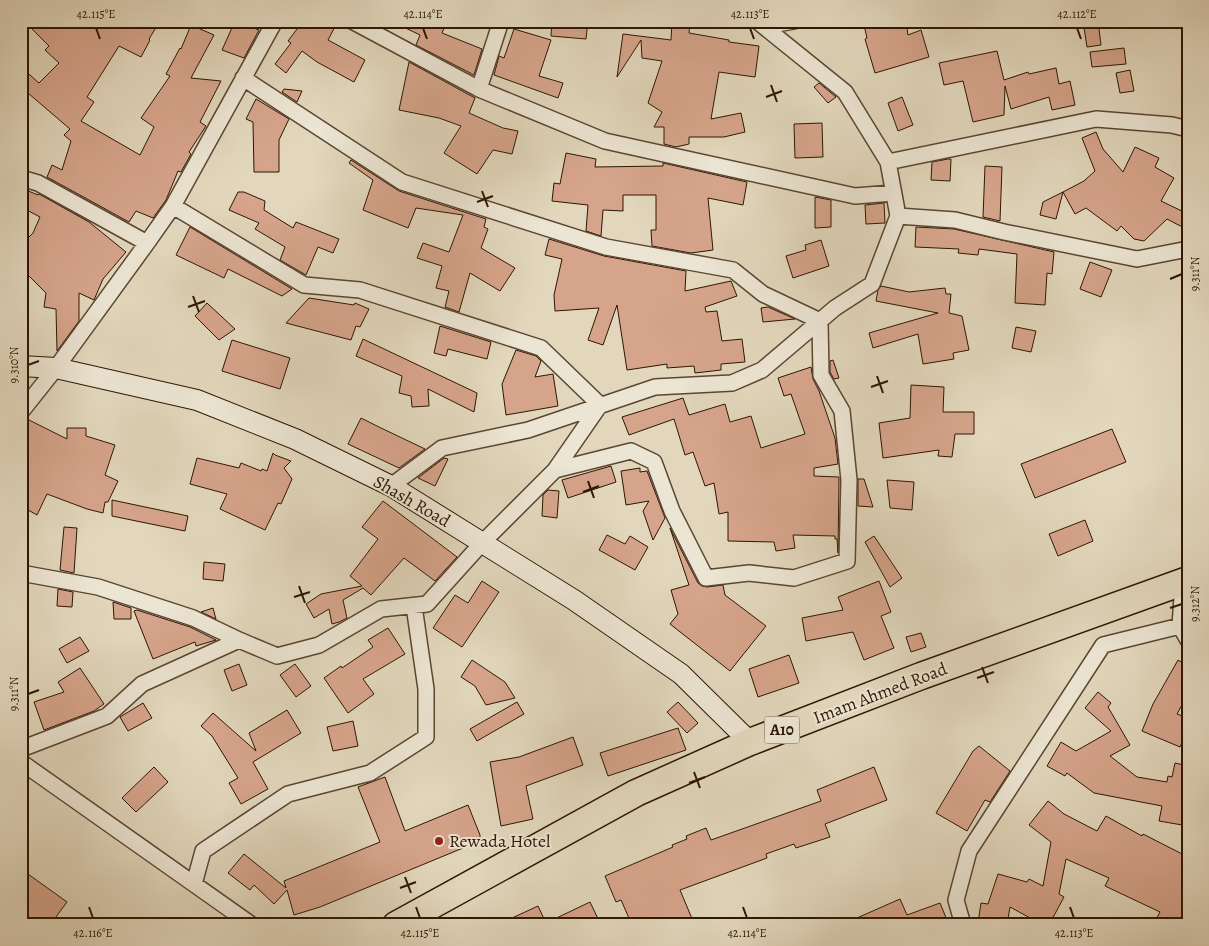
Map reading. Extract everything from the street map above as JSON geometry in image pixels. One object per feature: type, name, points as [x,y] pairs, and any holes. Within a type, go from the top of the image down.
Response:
[{"type":"highway","name":"Imam Ahmed Road","points":[[396,925],[636,793],[750,742],[921,676],[1186,581]]},
{"type":"street","points":[[21,412],[56,368],[173,206],[275,21]]},
{"type":"street","points":[[352,21],[480,89],[605,141],[855,196],[894,193]]},
{"type":"street","points":[[480,89],[501,21]]},
{"type":"street","points":[[761,24],[794,21]]},
{"type":"street","points":[[391,486],[442,448],[528,430],[654,387],[732,383],[762,370],[835,308],[872,284],[898,216],[888,162],[845,92],[761,24]]},
{"type":"street","points":[[242,78],[402,182],[606,247],[733,270],[763,294],[820,320]]},
{"type":"street","points":[[888,162],[1096,119],[1172,125],[1188,129]]},
{"type":"street","points":[[21,178],[38,183],[147,243]]},
{"type":"street","points":[[173,206],[304,285],[360,290],[541,348],[600,405]]},
{"type":"street","points":[[898,216],[955,220],[1137,259],[1188,249]]},
{"type":"street","points":[[555,470],[631,451],[654,462],[672,511],[706,578],[749,573],[794,578],[847,561],[850,480],[842,411],[821,375],[820,320]]},
{"type":"street","name":"Shash Road","points":[[21,366],[56,368],[197,400],[294,439],[391,486],[574,600],[681,674],[750,742]]},
{"type":"street","points":[[21,573],[98,587],[193,618],[277,656],[319,644],[381,609],[427,604],[482,542],[555,470],[600,405]]},
{"type":"street","points":[[963,925],[956,900],[969,851],[1103,645],[1184,633],[1186,581]]},
{"type":"street","points":[[194,884],[202,851],[288,794],[370,773],[426,737],[426,689],[414,606]]},
{"type":"street","points":[[21,749],[107,716],[142,684],[239,640]]},
{"type":"street","points":[[21,762],[252,925]]},
{"type":"building","points":[[24,21],[51,21],[59,29],[67,21],[160,21],[141,57],[119,46],[87,97],[94,102],[81,121],[140,155],[154,127],[141,118],[170,76],[166,74],[181,49],[191,25],[214,35],[191,78],[221,81],[200,122],[206,126],[189,152],[191,154],[181,172],[178,171],[166,200],[153,218],[136,211],[129,222],[47,177],[52,165],[62,170],[71,141],[64,135],[70,129],[21,87],[21,67],[39,83],[59,63],[45,50],[49,46]]},
{"type":"building","points":[[235,21],[259,30],[244,58],[222,50]]},
{"type":"building","points":[[303,21],[338,21],[328,40],[365,60],[354,82],[317,62],[302,51],[286,73],[275,64],[291,43],[288,41]]},
{"type":"building","points":[[391,21],[447,21],[442,33],[482,49],[474,75],[416,45],[420,35]]},
{"type":"building","points":[[552,21],[588,21],[586,39],[551,36]]},
{"type":"building","points":[[863,21],[906,21],[908,35],[921,30],[929,57],[875,73],[865,39],[867,38]]},
{"type":"building","points":[[1083,21],[1098,21],[1101,45],[1087,47]]},
{"type":"building","points":[[672,22],[690,23],[689,33],[729,40],[729,42],[759,46],[755,77],[719,72],[711,119],[741,113],[745,132],[724,137],[689,137],[689,144],[676,147],[664,144],[664,127],[654,127],[662,112],[648,103],[662,61],[642,58],[641,40],[617,77],[623,34],[671,40]]},
{"type":"building","points":[[514,29],[551,40],[539,76],[563,83],[558,98],[494,75],[499,56],[504,58]]},
{"type":"building","points":[[1124,48],[1126,64],[1092,67],[1090,52]]},
{"type":"building","points":[[997,51],[1004,80],[1028,72],[1029,74],[1056,68],[1059,84],[1070,81],[1075,105],[1052,110],[1049,97],[1011,109],[1005,86],[1004,115],[973,122],[963,81],[944,85],[939,63]]},
{"type":"building","points":[[409,62],[475,98],[469,113],[503,128],[518,131],[512,154],[493,150],[477,174],[444,153],[461,126],[439,118],[399,110]]},
{"type":"building","points":[[1130,70],[1134,91],[1120,93],[1116,73]]},
{"type":"building","points":[[819,83],[836,97],[828,103],[814,87]]},
{"type":"building","points":[[284,89],[302,91],[297,102],[282,92]]},
{"type":"building","points":[[902,97],[913,125],[898,131],[888,103]]},
{"type":"building","points":[[256,99],[289,119],[279,140],[279,172],[254,172],[253,122],[246,119]]},
{"type":"building","points":[[822,123],[823,157],[795,158],[794,124]]},
{"type":"building","points":[[1096,132],[1103,149],[1123,172],[1135,147],[1159,158],[1155,167],[1174,178],[1161,201],[1188,214],[1188,230],[1167,219],[1144,241],[1134,239],[1121,226],[1117,231],[1086,208],[1075,214],[1063,192],[1084,181],[1095,171],[1082,138]]},
{"type":"building","points":[[566,153],[596,159],[595,167],[663,166],[663,163],[747,182],[743,205],[708,198],[713,250],[691,253],[652,246],[651,230],[656,230],[656,195],[623,195],[623,211],[603,210],[601,236],[586,231],[588,205],[552,201],[554,183],[560,184]]},
{"type":"building","points":[[951,159],[950,181],[931,180],[932,162]]},
{"type":"building","points":[[351,160],[399,191],[486,219],[484,227],[488,229],[481,248],[515,268],[500,291],[470,273],[459,312],[445,307],[449,291],[436,288],[442,266],[417,258],[423,243],[449,252],[463,215],[416,208],[408,228],[363,210],[373,180],[349,163]]},
{"type":"building","points":[[985,166],[1002,167],[1000,221],[983,217]]},
{"type":"building","points":[[21,188],[39,194],[89,222],[126,252],[103,279],[94,300],[79,293],[79,321],[57,351],[56,309],[44,307],[46,293],[21,268],[21,245],[33,233],[40,217],[21,207]]},
{"type":"building","points":[[238,192],[244,192],[265,201],[264,210],[293,228],[296,222],[339,239],[333,253],[318,247],[306,275],[280,260],[285,247],[255,229],[259,223],[229,210]]},
{"type":"building","points":[[1063,192],[1056,219],[1040,215],[1043,202]]},
{"type":"building","points":[[815,197],[831,200],[831,227],[815,228]]},
{"type":"building","points":[[884,203],[885,223],[866,224],[865,205]]},
{"type":"building","points":[[190,227],[292,289],[282,296],[228,269],[224,278],[176,255]]},
{"type":"building","points":[[916,227],[954,229],[1054,252],[1052,274],[1047,273],[1045,305],[1015,303],[1017,254],[979,249],[978,255],[958,253],[959,249],[915,247]]},
{"type":"building","points":[[549,239],[604,256],[686,271],[685,291],[731,281],[737,296],[705,307],[706,312],[717,311],[722,341],[742,339],[745,362],[721,364],[721,370],[695,373],[694,366],[667,368],[667,364],[627,370],[617,305],[603,345],[588,340],[599,308],[555,311],[554,295],[562,259],[545,255]]},
{"type":"building","points":[[821,240],[829,266],[793,278],[786,256],[806,250],[805,245]]},
{"type":"building","points":[[1090,262],[1112,270],[1101,297],[1080,289]]},
{"type":"building","points":[[881,286],[909,292],[945,288],[946,294],[951,294],[949,313],[962,316],[969,350],[953,353],[954,359],[923,364],[918,334],[873,348],[869,333],[938,313],[876,301],[878,290]]},
{"type":"building","points":[[309,298],[354,305],[355,303],[369,309],[360,327],[356,326],[351,340],[286,323]]},
{"type":"building","points":[[207,303],[235,329],[219,340],[195,316]]},
{"type":"building","points":[[768,307],[795,319],[763,322],[761,308]]},
{"type":"building","points":[[440,326],[491,342],[487,359],[448,349],[446,356],[434,353]]},
{"type":"building","points":[[1016,327],[1036,331],[1031,352],[1012,348]]},
{"type":"building","points":[[363,339],[477,393],[474,412],[428,389],[429,406],[412,407],[411,396],[399,393],[402,376],[356,356]]},
{"type":"building","points":[[232,340],[290,358],[280,389],[222,371]]},
{"type":"building","points":[[516,350],[536,356],[541,361],[535,377],[553,374],[558,406],[506,415],[502,384]]},
{"type":"building","points":[[833,360],[839,378],[834,379],[830,372],[830,361]]},
{"type":"building","points":[[811,367],[813,379],[835,438],[838,464],[814,468],[814,476],[839,477],[838,553],[835,536],[793,535],[795,548],[776,551],[774,542],[728,541],[728,512],[719,514],[714,483],[705,486],[693,452],[685,455],[674,419],[629,435],[622,417],[683,398],[689,415],[725,404],[730,422],[751,416],[761,448],[805,434],[791,394],[784,396],[778,378]]},
{"type":"building","points":[[911,385],[944,387],[943,412],[974,412],[974,434],[955,434],[952,457],[938,456],[939,450],[883,458],[879,423],[910,418]]},
{"type":"building","points":[[361,418],[425,449],[399,468],[348,444]]},
{"type":"building","points":[[27,419],[67,439],[67,428],[86,428],[86,436],[115,445],[105,475],[118,481],[108,502],[105,502],[103,513],[47,494],[37,515],[21,506],[21,421]]},
{"type":"building","points":[[1112,429],[1126,462],[1035,498],[1021,464]]},
{"type":"building","points":[[273,453],[291,461],[284,468],[292,479],[281,504],[278,503],[265,530],[220,509],[227,494],[190,484],[197,458],[239,468],[241,463],[261,471],[262,469],[267,471]]},
{"type":"building","points":[[444,458],[448,459],[435,486],[418,478]]},
{"type":"building","points":[[611,466],[616,482],[568,498],[562,480]]},
{"type":"building","points":[[640,468],[640,472],[647,471],[665,518],[653,540],[643,511],[649,501],[626,505],[621,471]]},
{"type":"building","points":[[858,479],[864,479],[873,507],[858,506]]},
{"type":"building","points":[[887,480],[914,482],[912,510],[890,508]]},
{"type":"building","points":[[548,490],[559,491],[557,518],[542,516],[543,495]]},
{"type":"building","points":[[112,500],[188,516],[185,531],[112,516]]},
{"type":"building","points":[[383,501],[457,557],[435,581],[404,558],[371,595],[363,588],[343,600],[347,618],[332,624],[329,609],[314,618],[306,604],[321,594],[362,586],[350,576],[378,539],[362,527]]},
{"type":"building","points":[[1085,520],[1093,541],[1058,556],[1049,534]]},
{"type":"building","points":[[64,527],[77,528],[74,573],[60,570]]},
{"type":"building","points":[[670,528],[698,583],[707,587],[723,585],[725,595],[766,626],[730,671],[670,624],[678,614],[671,590],[689,585]]},
{"type":"building","points":[[607,535],[625,544],[630,536],[648,547],[635,570],[599,550]]},
{"type":"building","points":[[874,536],[902,578],[890,587],[865,542]]},
{"type":"building","points":[[204,562],[225,564],[223,581],[203,579]]},
{"type":"building","points":[[482,581],[499,592],[462,647],[433,628],[455,595],[468,603]]},
{"type":"building","points":[[879,581],[891,612],[881,616],[894,648],[864,660],[853,632],[806,641],[802,618],[843,610],[838,597]]},
{"type":"building","points":[[58,589],[73,592],[72,607],[57,606]]},
{"type":"building","points":[[113,602],[131,608],[131,619],[114,619]]},
{"type":"building","points":[[213,608],[216,619],[201,612]]},
{"type":"building","points":[[137,610],[190,627],[216,640],[196,646],[195,642],[153,659],[134,611]]},
{"type":"building","points":[[388,628],[405,654],[363,679],[374,694],[348,713],[324,678],[373,647],[368,640]]},
{"type":"building","points":[[921,633],[926,647],[911,652],[906,637]]},
{"type":"building","points":[[80,637],[89,651],[67,663],[59,649]]},
{"type":"building","points":[[789,655],[799,683],[758,697],[749,669]]},
{"type":"building","points":[[472,660],[505,682],[515,698],[486,705],[475,686],[461,677]]},
{"type":"building","points":[[1178,660],[1188,666],[1188,694],[1177,714],[1188,718],[1188,730],[1180,747],[1142,731],[1153,704]]},
{"type":"building","points":[[239,664],[247,685],[232,691],[224,670]]},
{"type":"building","points":[[295,664],[311,686],[296,697],[280,675]]},
{"type":"building","points":[[80,668],[104,704],[94,711],[44,730],[34,702],[64,692],[58,682]]},
{"type":"building","points":[[1098,692],[1111,703],[1108,707],[1130,745],[1110,756],[1137,777],[1167,782],[1168,776],[1172,777],[1175,763],[1188,766],[1188,826],[1159,821],[1162,806],[1094,793],[1067,773],[1065,776],[1047,766],[1061,742],[1076,751],[1111,731],[1085,708]]},
{"type":"building","points":[[517,702],[524,714],[477,741],[470,729]]},
{"type":"building","points":[[678,702],[698,723],[687,733],[667,712]]},
{"type":"building","points":[[143,703],[152,718],[128,731],[120,717]]},
{"type":"building","points":[[287,710],[301,733],[253,762],[268,789],[241,804],[229,783],[238,778],[212,736],[201,726],[213,713],[256,751],[249,733]]},
{"type":"building","points":[[353,721],[358,746],[333,751],[327,727]]},
{"type":"building","points":[[678,728],[686,750],[608,776],[600,753]]},
{"type":"building","points":[[573,737],[583,765],[526,786],[533,819],[501,826],[490,762],[519,757]]},
{"type":"building","points":[[979,746],[1010,771],[990,802],[985,800],[967,831],[936,813],[973,751]]},
{"type":"building","points":[[154,767],[168,782],[136,812],[122,798]]},
{"type":"building","points":[[874,767],[887,800],[825,824],[830,837],[796,848],[794,844],[766,854],[767,858],[680,890],[693,921],[685,925],[632,925],[621,900],[616,902],[605,876],[673,847],[672,845],[687,839],[686,836],[706,828],[711,840],[821,801],[817,790]]},
{"type":"building","points":[[385,777],[405,831],[468,805],[480,835],[480,841],[320,907],[294,915],[287,890],[274,904],[254,885],[250,890],[228,873],[244,854],[286,888],[284,881],[380,842],[358,787]]},
{"type":"building","points":[[1048,801],[1064,814],[1097,831],[1106,816],[1142,836],[1143,834],[1188,857],[1188,925],[1153,925],[1160,912],[1105,886],[1109,878],[1066,859],[1059,894],[1064,897],[1049,925],[1043,925],[1010,907],[1007,925],[978,923],[981,903],[988,904],[998,874],[1027,882],[1029,879],[1043,886],[1051,842],[1029,825]]},
{"type":"building","points":[[21,869],[67,902],[50,925],[21,925]]},
{"type":"building","points":[[900,899],[907,915],[940,903],[949,925],[841,925]]},
{"type":"building","points":[[590,902],[601,925],[497,925],[538,906],[546,923]]},
{"type":"place","name":"Rewada Hotel","points":[[439,841]]}]
